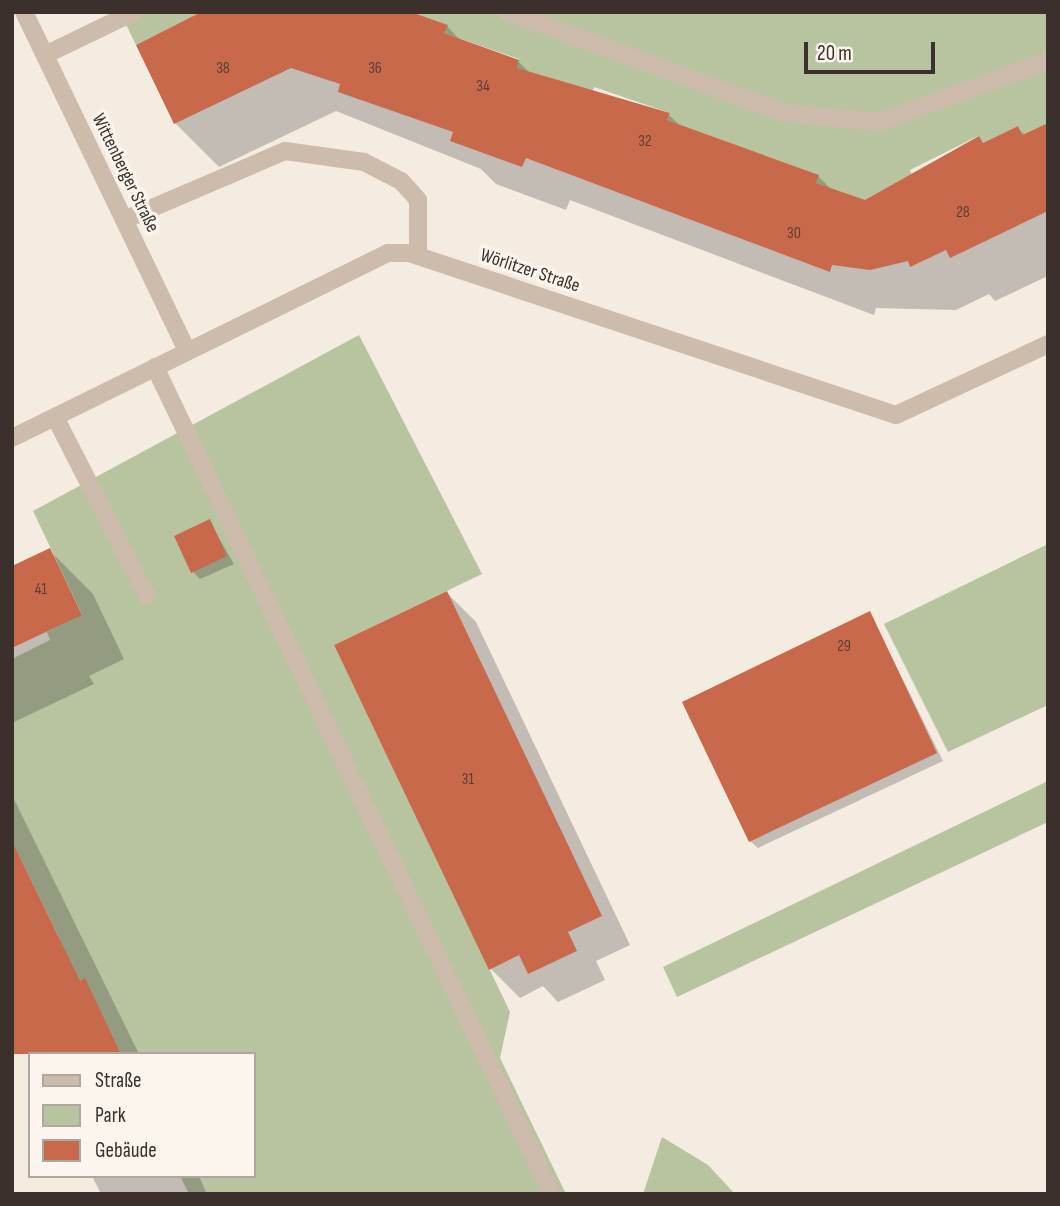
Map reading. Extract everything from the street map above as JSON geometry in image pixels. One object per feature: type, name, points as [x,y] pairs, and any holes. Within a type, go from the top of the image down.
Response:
[{"type":"street","name":"Wittenberger Straße","points":[[24,12],[187,351]]},
{"type":"street","points":[[45,55],[134,12]]},
{"type":"street","points":[[508,12],[784,113],[879,122],[1048,61]]},
{"type":"street","points":[[124,220],[285,151],[364,162],[401,181],[418,200],[418,256]]},
{"type":"street","name":"Wörlitzer Straße","points":[[12,438],[388,253],[418,256],[897,415],[1048,344]]},
{"type":"street","points":[[155,368],[552,1194]]},
{"type":"street","points":[[55,417],[147,596]]},
{"type":"green space","points":[[120,12],[201,12],[136,45]]},
{"type":"green space","points":[[411,12],[1048,12],[1048,123],[1022,135],[1018,126],[983,143],[978,136],[910,170],[913,177],[864,204],[816,183],[818,175],[667,120],[670,113],[594,87],[589,101],[517,68],[519,59],[444,33],[447,25]]},
{"type":"green space","points":[[359,335],[482,574],[334,645],[510,1012],[500,1058],[566,1194],[189,1194],[181,1178],[256,1178],[256,1052],[120,1052],[85,979],[70,985],[60,939],[12,841],[12,659],[50,640],[47,632],[82,614],[33,511]]},
{"type":"green space","points":[[1048,544],[1048,705],[948,752],[884,624]]},
{"type":"green space","points":[[1048,781],[1048,822],[677,997],[663,967]]},
{"type":"green space","points":[[662,1137],[708,1165],[735,1194],[643,1194]]},
{"type":"building","points":[[201,12],[411,12],[448,25],[444,33],[519,60],[517,68],[670,113],[667,120],[819,175],[816,183],[865,200],[979,136],[983,143],[1018,126],[1022,135],[1048,123],[1048,211],[950,258],[946,250],[910,267],[908,261],[870,270],[832,265],[830,272],[526,158],[522,167],[450,141],[453,132],[338,92],[340,84],[291,68],[174,124],[136,45]]},
{"type":"building","points":[[210,519],[227,556],[191,573],[174,536]]},
{"type":"building","points":[[50,548],[82,615],[12,648],[12,566]]},
{"type":"building","points":[[447,591],[602,916],[568,932],[577,951],[528,974],[519,955],[489,970],[334,645]]},
{"type":"building","points":[[870,611],[937,753],[749,842],[682,702]]},
{"type":"building","points":[[12,841],[80,981],[85,978],[120,1052],[12,1054]]}]
